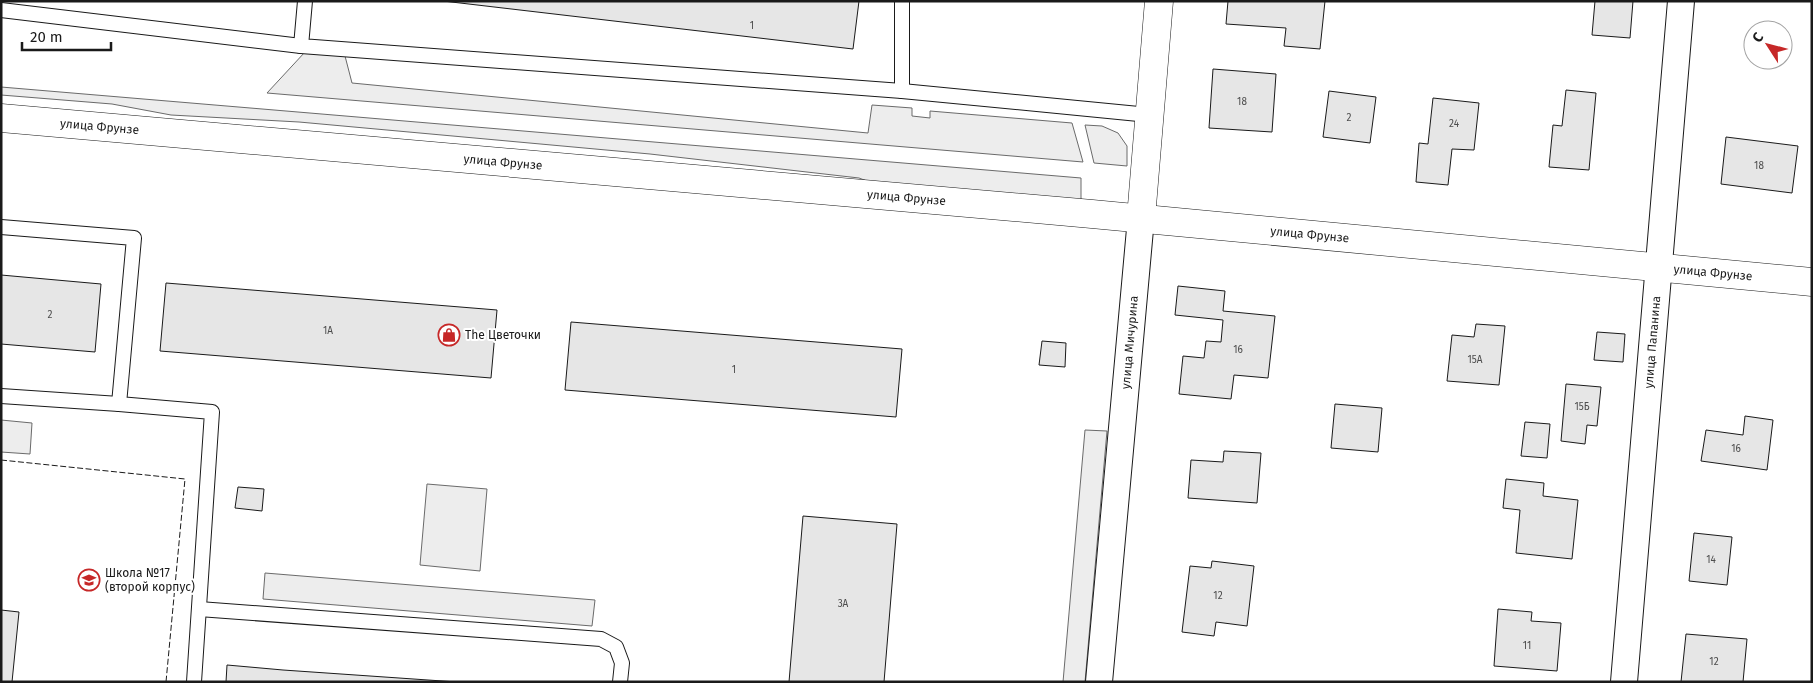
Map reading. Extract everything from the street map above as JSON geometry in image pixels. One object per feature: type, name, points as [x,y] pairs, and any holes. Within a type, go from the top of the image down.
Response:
[{"type":"main road","name":"улица Мичурина","points":[[1141,218],[1160,1]]},
{"type":"main road","name":"улица Фрунзе","points":[[1,118],[1141,218],[1812,282]]},
{"type":"street","name":"улица Папанина","points":[[1624,682],[1682,1]]},
{"type":"street","name":"улица Мичурина","points":[[1099,682],[1141,218]]},
{"type":"lane","points":[[301,46],[305,1]]},
{"type":"lane","points":[[902,1],[902,91]]},
{"type":"lane","points":[[1,10],[301,46],[902,91],[1149,114]]},
{"type":"lane","points":[[1,227],[134,238],[118,404]]},
{"type":"lane","points":[[1,396],[212,412],[194,682]]},
{"type":"lane","points":[[199,609],[601,639],[616,647],[622,663],[620,682]]},
{"type":"shaded area","points":[[305,52],[345,56],[352,83],[868,133],[872,105],[912,108],[912,116],[930,118],[930,111],[1072,123],[1083,162],[267,93]]},
{"type":"shaded area","points":[[1,87],[1081,178],[1081,201],[872,183],[859,178],[650,154],[299,122],[171,115],[112,104],[1,95]]},
{"type":"shaded area","points":[[1085,125],[1102,126],[1118,133],[1127,146],[1127,166],[1094,163]]},
{"type":"shaded area","points":[[1,420],[32,423],[30,454],[1,452]]},
{"type":"shaded area","points":[[1085,430],[1107,431],[1085,682],[1063,682]]},
{"type":"shaded area","points":[[427,484],[487,489],[480,571],[420,565]]},
{"type":"shaded area","points":[[265,573],[595,600],[592,626],[263,599]]},
{"type":"building","points":[[443,1],[859,1],[853,49]]},
{"type":"building","points":[[1228,1],[1325,1],[1320,49],[1284,46],[1286,28],[1226,24]]},
{"type":"building","points":[[1595,1],[1633,1],[1630,38],[1592,35]]},
{"type":"building","points":[[1213,69],[1276,74],[1272,132],[1209,128]]},
{"type":"building","points":[[1566,90],[1596,93],[1589,170],[1549,167],[1553,125],[1562,126]]},
{"type":"building","points":[[1329,91],[1376,97],[1370,143],[1323,137]]},
{"type":"building","points":[[1433,98],[1479,103],[1474,150],[1452,149],[1448,185],[1416,182],[1419,143],[1428,144]]},
{"type":"building","points":[[1726,137],[1798,146],[1792,193],[1721,184]]},
{"type":"building","points":[[1,275],[101,284],[95,352],[1,344]]},
{"type":"building","points":[[166,283],[497,310],[491,378],[160,351]]},
{"type":"building","points":[[1178,286],[1225,291],[1223,311],[1275,316],[1268,378],[1234,375],[1231,399],[1179,394],[1183,356],[1204,358],[1206,341],[1221,342],[1223,320],[1175,315]]},
{"type":"building","points":[[571,322],[902,349],[896,417],[565,390]]},
{"type":"building","points":[[1476,324],[1505,326],[1499,385],[1447,381],[1452,335],[1474,337]]},
{"type":"building","points":[[1597,332],[1625,334],[1623,362],[1594,360]]},
{"type":"building","points":[[1042,341],[1066,343],[1065,367],[1039,365]]},
{"type":"building","points":[[1566,384],[1601,387],[1597,426],[1587,425],[1585,444],[1561,441]]},
{"type":"building","points":[[1335,404],[1382,408],[1378,452],[1331,448]]},
{"type":"building","points":[[1745,416],[1773,420],[1767,470],[1701,461],[1706,430],[1743,435]]},
{"type":"building","points":[[1525,422],[1550,424],[1547,458],[1521,456]]},
{"type":"building","points":[[1224,451],[1261,453],[1257,503],[1188,498],[1191,460],[1223,462]]},
{"type":"building","points":[[1506,479],[1544,483],[1543,496],[1578,500],[1572,559],[1516,553],[1520,510],[1503,508]]},
{"type":"building","points":[[238,487],[264,489],[262,511],[235,508]]},
{"type":"building","points":[[803,516],[897,524],[884,682],[789,682]]},
{"type":"building","points":[[1694,533],[1732,537],[1727,585],[1689,581]]},
{"type":"building","points":[[1212,561],[1254,566],[1247,626],[1216,622],[1214,636],[1182,632],[1190,566],[1211,568]]},
{"type":"building","points":[[1498,609],[1532,612],[1531,621],[1561,623],[1557,671],[1494,666]]},
{"type":"building","points":[[1,610],[19,612],[12,682],[1,682]]},
{"type":"building","points":[[1686,634],[1747,639],[1743,682],[1681,682]]},
{"type":"building","points":[[227,665],[283,670],[457,682],[226,682]]},
{"type":"fence","points":[[1,460],[185,479],[166,682]]},
{"type":"place","name":"The Цветочки","points":[[449,335]]},
{"type":"place","name":"Школа №17 (второй корпус)","points":[[89,580]]}]
